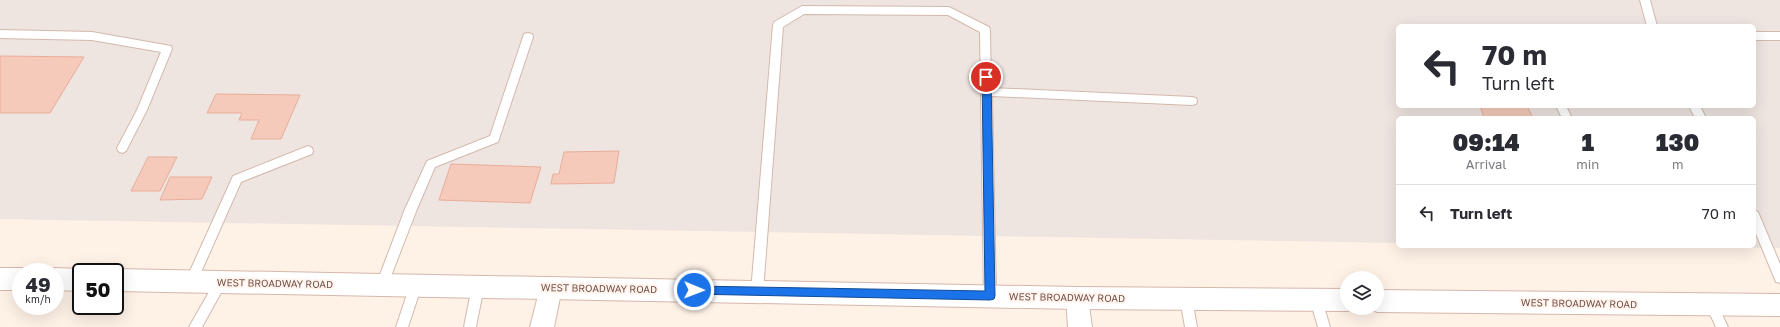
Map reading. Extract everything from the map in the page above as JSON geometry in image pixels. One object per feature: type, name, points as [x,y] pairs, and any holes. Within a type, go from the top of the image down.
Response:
[{"type":"main road","points":[[0,279],[12,279]]},
{"type":"main road","name":"WEST BROADWAY ROAD","points":[[124,280],[1077,298],[1340,300]]},
{"type":"main road","name":"WEST BROADWAY ROAD","points":[[1384,301],[1780,305]]},
{"type":"street","points":[[542,327],[551,288]]},
{"type":"street","points":[[1077,298],[1080,327]]},
{"type":"lane","points":[[1645,0],[1651,24]]},
{"type":"lane","points":[[757,292],[778,25],[802,10],[949,11],[986,30],[990,296]]},
{"type":"lane","points":[[0,34],[92,36],[167,49],[142,110],[122,148]]},
{"type":"lane","points":[[1756,36],[1780,36]]},
{"type":"lane","points":[[382,285],[411,209],[431,164],[494,139],[528,37]]},
{"type":"lane","points":[[987,92],[1192,101]]},
{"type":"lane","points":[[191,282],[237,179],[308,151]]},
{"type":"lane","points":[[1756,220],[1780,278]]},
{"type":"lane","points":[[195,327],[220,282]]},
{"type":"lane","points":[[402,327],[416,285]]},
{"type":"lane","points":[[470,327],[478,286]]},
{"type":"lane","points":[[1186,299],[1191,327]]},
{"type":"lane","points":[[1316,300],[1324,327]]},
{"type":"lane","points":[[1711,304],[1722,327]]},
{"type":"shaded area","points":[[0,0],[1780,0],[1780,248],[1756,248],[1756,116],[1396,116],[1396,243],[0,219]]},
{"type":"building","points":[[0,56],[84,57],[50,113],[0,113]]},
{"type":"building","points":[[216,94],[300,95],[281,139],[251,139],[259,120],[239,120],[242,113],[207,113]]},
{"type":"building","points":[[1481,108],[1528,108],[1532,116],[1483,116]]},
{"type":"building","points":[[619,151],[614,183],[551,184],[553,174],[559,174],[564,152]]},
{"type":"building","points":[[148,157],[177,157],[160,191],[131,191]]},
{"type":"building","points":[[451,164],[541,167],[530,203],[439,200]]},
{"type":"building","points":[[170,177],[212,177],[202,199],[160,200]]},
{"type":"route","points":[[694,290],[990,296],[986,77]]}]
